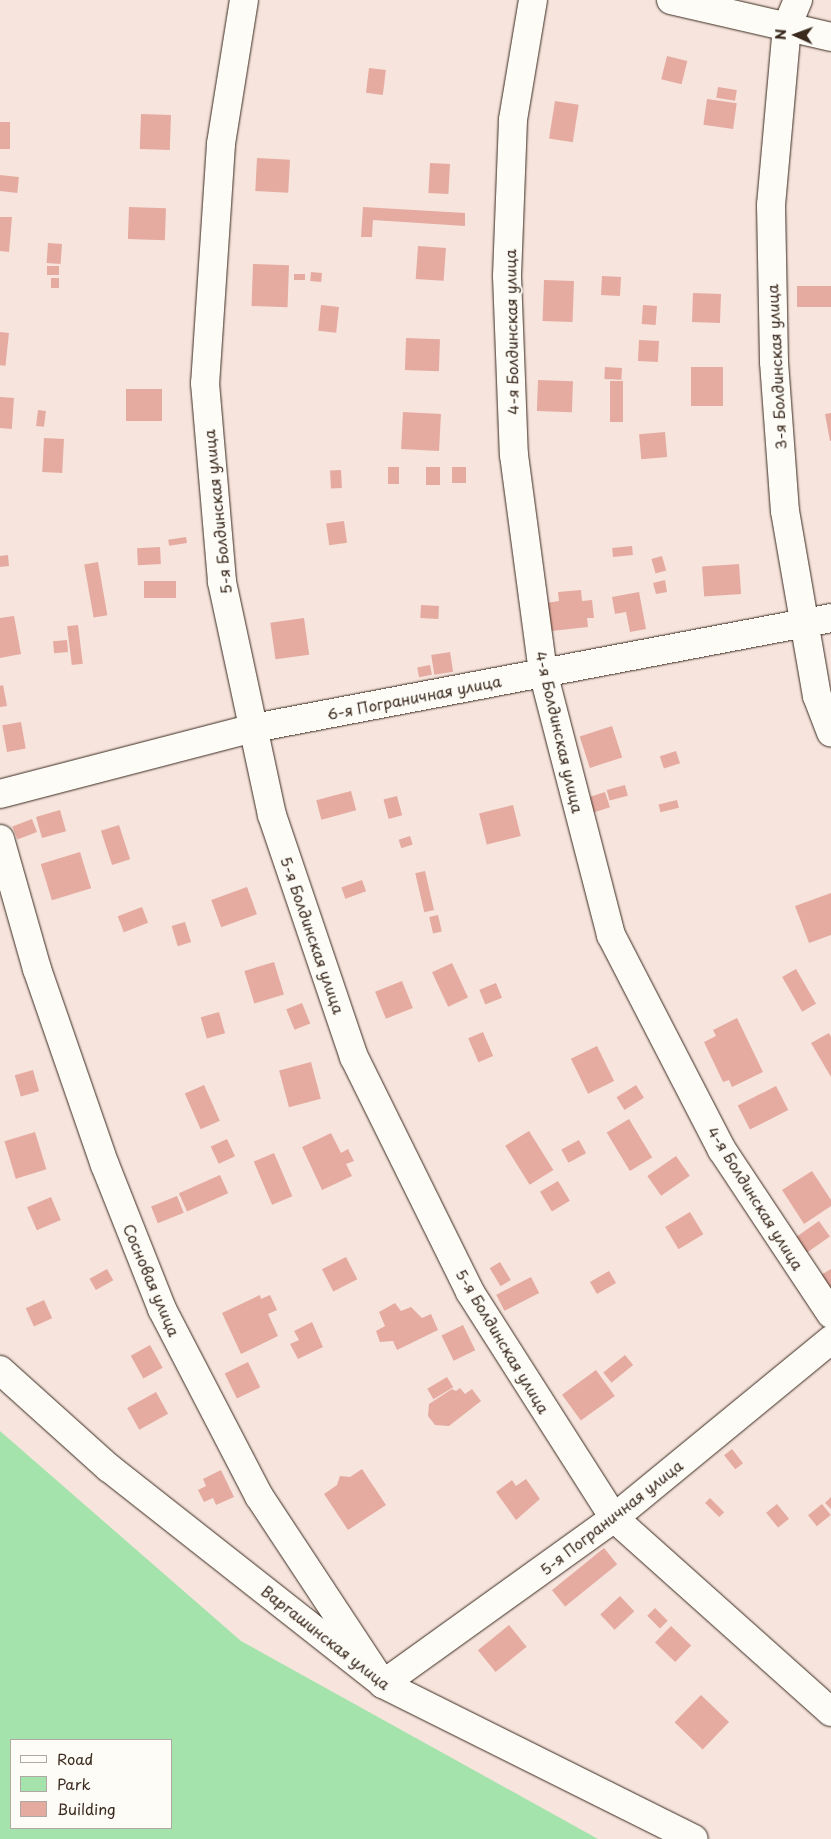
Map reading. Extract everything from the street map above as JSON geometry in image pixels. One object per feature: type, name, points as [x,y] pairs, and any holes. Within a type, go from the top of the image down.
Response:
[{"type":"street","name":"5-я Болдинская улица","points":[[244,0],[221,144],[205,383],[222,582],[272,815],[354,1057],[470,1292],[614,1518],[831,1712]]},
{"type":"street","name":"4-я Болдинская улица","points":[[533,0],[513,120],[507,276],[514,455],[543,672],[611,935],[722,1150],[831,1314]]},
{"type":"street","points":[[671,0],[831,37]]},
{"type":"street","name":"3-я Болдинская улица","points":[[798,0],[787,26],[771,205],[774,362],[785,510],[817,696],[831,732]]},
{"type":"street","name":"6-я Пограничная улица","points":[[0,794],[254,728],[831,618]]},
{"type":"street","name":"Сосновая улица","points":[[0,839],[54,1016],[105,1165],[162,1309],[259,1496],[383,1684]]},
{"type":"street","name":"5-я Пограничная улица","points":[[383,1684],[614,1518],[831,1340]]},
{"type":"street","name":"Варгашинская улица","points":[[0,1370],[109,1468],[383,1684],[694,1839]]},
{"type":"green space","points":[[0,1431],[241,1641],[598,1839],[0,1839]]},
{"type":"building","points":[[667,56],[687,61],[682,84],[661,79]]},
{"type":"building","points":[[369,68],[386,70],[383,95],[366,93]]},
{"type":"building","points":[[718,87],[737,90],[735,101],[716,98]]},
{"type":"building","points":[[707,99],[737,103],[733,129],[703,125]]},
{"type":"building","points":[[555,101],[579,105],[573,142],[549,139]]},
{"type":"building","points":[[141,114],[171,115],[170,150],[140,149]]},
{"type":"building","points":[[0,122],[10,122],[10,149],[0,149]]},
{"type":"building","points":[[257,158],[290,160],[288,193],[255,191]]},
{"type":"building","points":[[430,163],[450,164],[448,194],[428,193]]},
{"type":"building","points":[[0,175],[19,177],[17,193],[0,191]]},
{"type":"building","points":[[129,207],[166,208],[165,240],[128,239]]},
{"type":"building","points":[[363,207],[465,213],[465,226],[373,220],[372,237],[361,237]]},
{"type":"building","points":[[0,217],[12,217],[9,252],[0,251]]},
{"type":"building","points":[[48,243],[62,244],[61,264],[47,263]]},
{"type":"building","points":[[418,246],[446,248],[444,281],[416,279]]},
{"type":"building","points":[[253,264],[289,265],[288,307],[252,306]]},
{"type":"building","points":[[47,266],[59,266],[59,275],[47,275]]},
{"type":"building","points":[[311,272],[322,273],[321,282],[310,281]]},
{"type":"building","points":[[294,274],[305,274],[305,280],[294,280]]},
{"type":"building","points":[[602,276],[621,277],[620,296],[601,295]]},
{"type":"building","points":[[51,278],[59,278],[59,288],[51,288]]},
{"type":"building","points":[[544,280],[574,281],[573,322],[543,321]]},
{"type":"building","points":[[797,286],[831,286],[831,307],[797,307]]},
{"type":"building","points":[[693,293],[721,294],[720,323],[692,322]]},
{"type":"building","points":[[321,305],[339,307],[336,333],[318,331]]},
{"type":"building","points":[[643,305],[657,306],[656,325],[642,324]]},
{"type":"building","points":[[0,332],[9,333],[6,366],[0,365]]},
{"type":"building","points":[[406,338],[440,339],[439,371],[405,370]]},
{"type":"building","points":[[639,340],[659,341],[658,362],[638,361]]},
{"type":"building","points":[[605,367],[622,368],[621,380],[604,379]]},
{"type":"building","points":[[691,367],[723,367],[723,406],[691,406]]},
{"type":"building","points":[[538,380],[573,381],[572,412],[537,411]]},
{"type":"building","points":[[610,381],[623,381],[623,422],[610,422]]},
{"type":"building","points":[[126,389],[162,389],[162,421],[126,421]]},
{"type":"building","points":[[0,397],[14,398],[12,429],[0,428]]},
{"type":"building","points":[[38,410],[46,411],[44,427],[36,426]]},
{"type":"building","points":[[403,412],[441,414],[439,451],[401,449]]},
{"type":"building","points":[[831,413],[831,441],[830,441],[825,414]]},
{"type":"building","points":[[665,432],[667,457],[641,459],[639,434]]},
{"type":"building","points":[[44,438],[64,439],[62,473],[42,472]]},
{"type":"building","points":[[388,467],[399,467],[399,484],[388,484]]},
{"type":"building","points":[[426,467],[440,467],[440,485],[426,485]]},
{"type":"building","points":[[452,467],[466,467],[466,483],[452,483]]},
{"type":"building","points":[[341,470],[342,488],[331,489],[330,471]]},
{"type":"building","points":[[344,521],[347,543],[329,545],[326,524]]},
{"type":"building","points":[[186,537],[187,543],[169,546],[168,540]]},
{"type":"building","points":[[632,546],[633,555],[613,557],[612,548]]},
{"type":"building","points":[[160,547],[161,564],[138,565],[137,548]]},
{"type":"building","points":[[8,555],[9,566],[0,567],[0,556]]},
{"type":"building","points":[[662,556],[666,570],[656,573],[651,559]]},
{"type":"building","points":[[98,562],[107,615],[94,618],[84,564]]},
{"type":"building","points":[[739,564],[741,594],[704,597],[702,567]]},
{"type":"building","points":[[665,580],[667,592],[656,594],[653,583]]},
{"type":"building","points":[[144,581],[176,581],[176,598],[144,598]]},
{"type":"building","points":[[581,590],[582,601],[592,600],[594,618],[587,618],[588,627],[542,632],[539,604],[559,601],[558,592]]},
{"type":"building","points":[[639,592],[646,629],[630,632],[626,612],[615,614],[612,597]]},
{"type":"building","points":[[421,605],[439,606],[438,619],[420,618]]},
{"type":"building","points":[[14,616],[21,654],[0,658],[0,618]]},
{"type":"building","points":[[304,618],[309,655],[275,659],[270,623]]},
{"type":"building","points":[[78,625],[83,664],[72,665],[67,626]]},
{"type":"building","points":[[67,640],[68,652],[54,653],[53,641]]},
{"type":"building","points":[[450,652],[453,672],[434,675],[431,655]]},
{"type":"building","points":[[430,665],[432,675],[419,677],[417,667]]},
{"type":"building","points":[[3,685],[7,706],[0,707],[0,686]]},
{"type":"building","points":[[21,722],[26,749],[7,752],[2,725]]},
{"type":"building","points":[[612,726],[622,757],[590,768],[580,737]]},
{"type":"building","points":[[676,751],[680,763],[664,769],[660,756]]},
{"type":"building","points":[[625,785],[628,796],[609,801],[607,790]]},
{"type":"building","points":[[351,791],[356,810],[321,820],[316,800]]},
{"type":"building","points":[[605,792],[610,807],[589,814],[584,799]]},
{"type":"building","points":[[397,796],[402,815],[389,819],[383,800]]},
{"type":"building","points":[[677,800],[679,808],[660,812],[659,805]]},
{"type":"building","points":[[513,805],[521,836],[487,845],[479,813]]},
{"type":"building","points":[[60,810],[66,831],[42,838],[36,817]]},
{"type":"building","points":[[32,819],[37,832],[17,840],[12,827]]},
{"type":"building","points":[[119,825],[130,859],[112,865],[101,831]]},
{"type":"building","points":[[410,836],[413,845],[401,848],[399,840]]},
{"type":"building","points":[[80,852],[91,888],[52,900],[41,864]]},
{"type":"building","points":[[425,871],[434,910],[424,912],[415,873]]},
{"type":"building","points":[[362,880],[366,891],[345,899],[341,888]]},
{"type":"building","points":[[247,887],[257,914],[221,927],[211,900]]},
{"type":"building","points":[[831,893],[831,935],[809,943],[795,906]]},
{"type":"building","points":[[142,907],[148,923],[124,932],[118,916]]},
{"type":"building","points":[[438,915],[442,932],[433,934],[429,917]]},
{"type":"building","points":[[185,922],[191,942],[178,946],[172,926]]},
{"type":"building","points":[[274,962],[284,995],[254,1004],[244,971]]},
{"type":"building","points":[[452,963],[468,997],[448,1007],[432,972]]},
{"type":"building","points":[[796,969],[816,1004],[802,1012],[782,977]]},
{"type":"building","points":[[402,981],[413,1008],[386,1019],[375,992]]},
{"type":"building","points":[[496,983],[502,998],[485,1005],[479,990]]},
{"type":"building","points":[[302,1003],[310,1023],[294,1030],[286,1009]]},
{"type":"building","points":[[219,1012],[225,1033],[207,1038],[201,1017]]},
{"type":"building","points":[[737,1018],[763,1072],[732,1087],[729,1080],[723,1082],[704,1042],[716,1036],[713,1030]]},
{"type":"building","points":[[483,1032],[493,1056],[478,1062],[468,1038]]},
{"type":"building","points":[[829,1033],[831,1037],[831,1077],[811,1043]]},
{"type":"building","points":[[597,1046],[614,1081],[588,1094],[571,1059]]},
{"type":"building","points":[[311,1062],[321,1099],[289,1107],[279,1071]]},
{"type":"building","points":[[33,1070],[39,1091],[21,1096],[15,1075]]},
{"type":"building","points":[[204,1085],[220,1121],[201,1129],[185,1094]]},
{"type":"building","points":[[636,1085],[644,1098],[624,1110],[616,1097]]},
{"type":"building","points":[[776,1086],[788,1110],[750,1130],[738,1106]]},
{"type":"building","points":[[629,1119],[652,1158],[630,1171],[607,1132]]},
{"type":"building","points":[[529,1131],[553,1170],[530,1185],[505,1146]]},
{"type":"building","points":[[35,1132],[46,1169],[16,1179],[4,1141]]},
{"type":"building","points":[[331,1133],[341,1153],[348,1149],[354,1161],[346,1164],[352,1176],[322,1190],[302,1147]]},
{"type":"building","points":[[227,1139],[235,1156],[219,1164],[211,1147]]},
{"type":"building","points":[[579,1140],[586,1153],[568,1163],[561,1149]]},
{"type":"building","points":[[274,1153],[292,1196],[272,1205],[254,1162]]},
{"type":"building","points":[[676,1156],[690,1176],[661,1196],[647,1176]]},
{"type":"building","points":[[812,1171],[831,1200],[831,1206],[804,1224],[782,1190]]},
{"type":"building","points":[[220,1175],[228,1193],[187,1212],[179,1193]]},
{"type":"building","points":[[558,1181],[570,1201],[552,1212],[540,1192]]},
{"type":"building","points":[[177,1196],[184,1213],[158,1223],[151,1206]]},
{"type":"building","points":[[51,1197],[61,1220],[37,1230],[27,1207]]},
{"type":"building","points":[[690,1212],[703,1234],[679,1249],[665,1227]]},
{"type":"building","points":[[819,1221],[830,1237],[802,1256],[791,1241]]},
{"type":"building","points":[[346,1257],[357,1279],[333,1292],[322,1269]]},
{"type":"building","points":[[500,1262],[511,1280],[501,1286],[490,1268]]},
{"type":"building","points":[[107,1269],[113,1280],[96,1290],[90,1279]]},
{"type":"building","points":[[831,1269],[831,1290],[819,1276]]},
{"type":"building","points":[[609,1271],[616,1283],[597,1294],[590,1282]]},
{"type":"building","points":[[531,1277],[539,1293],[504,1311],[496,1295]]},
{"type":"building","points":[[260,1295],[261,1299],[270,1295],[277,1310],[268,1314],[278,1336],[241,1354],[222,1313]]},
{"type":"building","points":[[44,1300],[52,1318],[34,1326],[26,1308]]},
{"type":"building","points":[[395,1303],[401,1311],[411,1307],[422,1318],[431,1314],[438,1330],[397,1350],[393,1341],[380,1342],[376,1331],[385,1326],[379,1312]]},
{"type":"building","points":[[312,1322],[323,1347],[298,1359],[290,1344],[299,1340],[294,1331]]},
{"type":"building","points":[[463,1325],[475,1350],[454,1361],[441,1336]]},
{"type":"building","points":[[150,1345],[163,1368],[143,1378],[131,1356]]},
{"type":"building","points":[[625,1355],[633,1365],[611,1383],[603,1373]]},
{"type":"building","points":[[248,1362],[260,1387],[237,1399],[225,1373]]},
{"type":"building","points":[[596,1370],[615,1396],[581,1421],[562,1395]]},
{"type":"building","points":[[447,1377],[453,1387],[433,1399],[427,1389]]},
{"type":"building","points":[[460,1388],[465,1394],[472,1389],[481,1401],[449,1426],[435,1425],[428,1416],[429,1404],[452,1389],[456,1391]]},
{"type":"building","points":[[156,1392],[168,1414],[139,1430],[127,1408]]},
{"type":"building","points":[[732,1449],[743,1463],[735,1469],[724,1455]]},
{"type":"building","points":[[362,1469],[386,1505],[348,1530],[324,1494],[337,1485],[340,1476],[350,1477]]},
{"type":"building","points":[[221,1470],[234,1497],[216,1505],[213,1498],[204,1502],[198,1490],[206,1486],[203,1479]]},
{"type":"building","points":[[526,1479],[540,1499],[516,1520],[496,1492],[512,1480],[516,1486]]},
{"type":"building","points":[[831,1497],[831,1509],[825,1503]]},
{"type":"building","points":[[710,1498],[724,1512],[719,1517],[705,1503]]},
{"type":"building","points":[[777,1504],[789,1519],[778,1528],[766,1513]]},
{"type":"building","points":[[822,1504],[831,1515],[817,1526],[808,1515]]},
{"type":"building","points":[[604,1548],[617,1564],[565,1606],[552,1590]]},
{"type":"building","points":[[620,1596],[634,1611],[615,1630],[600,1614]]},
{"type":"building","points":[[655,1608],[668,1621],[660,1629],[647,1616]]},
{"type":"building","points":[[509,1625],[527,1647],[496,1672],[478,1650]]},
{"type":"building","points":[[671,1626],[691,1645],[675,1662],[655,1643]]},
{"type":"building","points":[[701,1695],[729,1722],[703,1749],[675,1722]]}]
